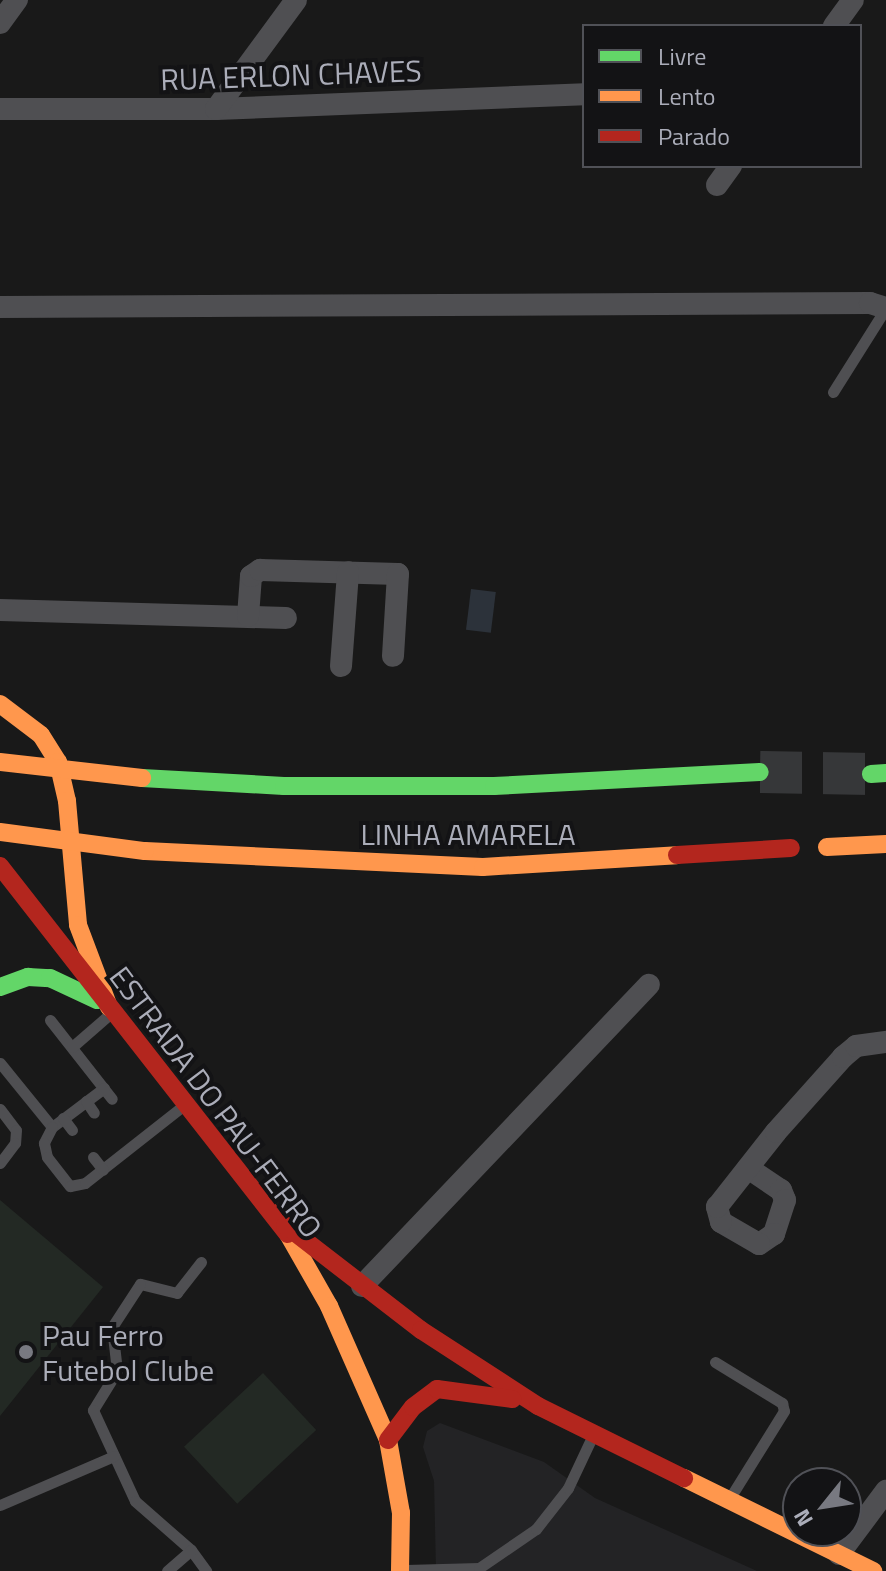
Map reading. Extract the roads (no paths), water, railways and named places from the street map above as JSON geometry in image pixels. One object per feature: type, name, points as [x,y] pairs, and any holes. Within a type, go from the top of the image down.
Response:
[{"type":"main road","points":[[0,704],[41,735],[58,762],[67,801],[78,925],[111,1009]]},
{"type":"main road","name":"LINHA AMARELA","points":[[0,762],[142,778],[284,786],[494,786],[760,772]]},
{"type":"main road","name":"LINHA AMARELA","points":[[0,832],[145,851],[483,867],[791,848]]},
{"type":"main road","points":[[827,847],[886,844]]},
{"type":"main road","name":"ESTRADA DO PAU-FERRO","points":[[0,866],[279,1219],[353,1353],[388,1440],[401,1513],[400,1571]]},
{"type":"main road","points":[[0,987],[28,977],[50,978],[111,1009]]},
{"type":"main road","points":[[279,1219],[362,1286],[538,1406],[873,1571]]},
{"type":"main road","points":[[388,1440],[413,1407],[437,1389],[471,1390],[538,1406]]},
{"type":"street","points":[[0,23],[17,0]]},
{"type":"street","points":[[216,109],[296,0]]},
{"type":"street","points":[[835,24],[853,0]]},
{"type":"street","name":"RUA ERLON CHAVES","points":[[0,109],[216,109],[582,94]]},
{"type":"street","points":[[717,185],[730,168]]},
{"type":"street","points":[[0,307],[870,303],[886,308]]},
{"type":"street","points":[[248,616],[254,572],[398,574],[393,656]]},
{"type":"street","points":[[341,666],[348,572]]},
{"type":"street","points":[[0,610],[286,618]]},
{"type":"street","points":[[362,1286],[649,985]]},
{"type":"street","points":[[748,1168],[843,1057],[864,1043],[886,1042]]},
{"type":"street","points":[[839,1554],[886,1491]]},
{"type":"lane","points":[[833,392],[886,308]]},
{"type":"lane","points":[[72,1047],[111,1009]]},
{"type":"lane","points":[[50,1020],[112,1099]]},
{"type":"lane","points":[[0,1063],[52,1127]]},
{"type":"lane","points":[[104,1088],[52,1127],[43,1149],[70,1186],[78,1188],[187,1103]]},
{"type":"lane","points":[[86,1101],[94,1113]]},
{"type":"lane","points":[[0,1109],[16,1130],[15,1143],[0,1163]]},
{"type":"lane","points":[[63,1118],[72,1130]]},
{"type":"lane","points":[[133,1126],[142,1138]]},
{"type":"lane","points":[[115,1140],[125,1152]]},
{"type":"lane","points":[[93,1157],[103,1170]]},
{"type":"lane","points":[[201,1262],[177,1293],[140,1284],[112,1327],[117,1371],[93,1410],[135,1501],[191,1550],[206,1571]]},
{"type":"lane","points":[[715,1362],[782,1403],[784,1411],[729,1499]]},
{"type":"lane","points":[[400,1571],[479,1568],[536,1529],[568,1488],[594,1433]]},
{"type":"lane","points":[[0,1505],[114,1456]]},
{"type":"lane","points":[[167,1571],[191,1550]]},
{"type":"tunnel","points":[[760,772],[871,774]]},
{"type":"place","name":"Pau Ferro Futebol Clube","points":[[26,1352]]}]
